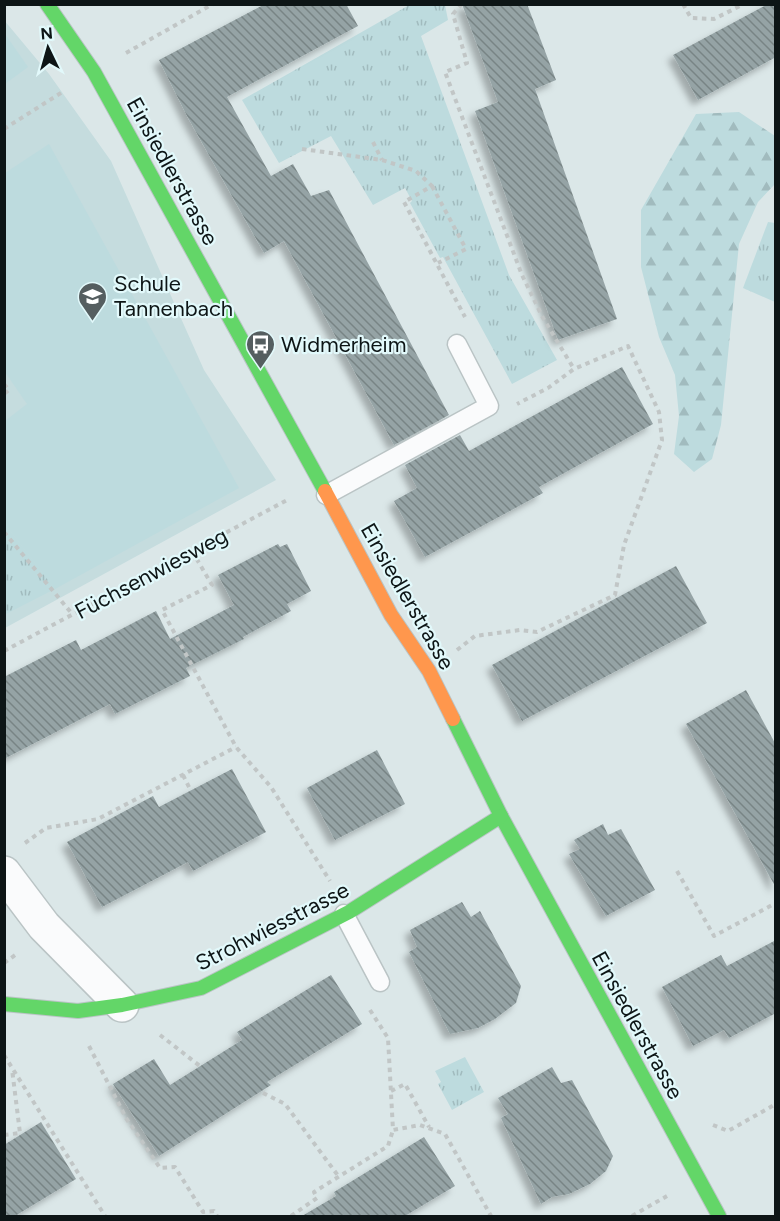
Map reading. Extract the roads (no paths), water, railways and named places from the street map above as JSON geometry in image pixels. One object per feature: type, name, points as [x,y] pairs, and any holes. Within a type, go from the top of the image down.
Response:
[{"type":"main road","name":"Einsiedlerstrasse","points":[[47,4],[94,72],[391,615],[429,671],[501,816],[719,1216]]},
{"type":"main road","name":"Strohwiesstrasse","points":[[4,1004],[28,1008],[87,1009],[122,1005],[201,988],[346,913],[501,816]]},
{"type":"street","points":[[13,859],[44,926],[122,1005]]},
{"type":"lane","points":[[326,495],[489,406],[457,344]]},
{"type":"lane","points":[[346,913],[380,982]]},
{"type":"place","name":"Schule Tannenbach","points":[[93,322]]},
{"type":"place","name":"Widmerheim","points":[[260,370]]}]
